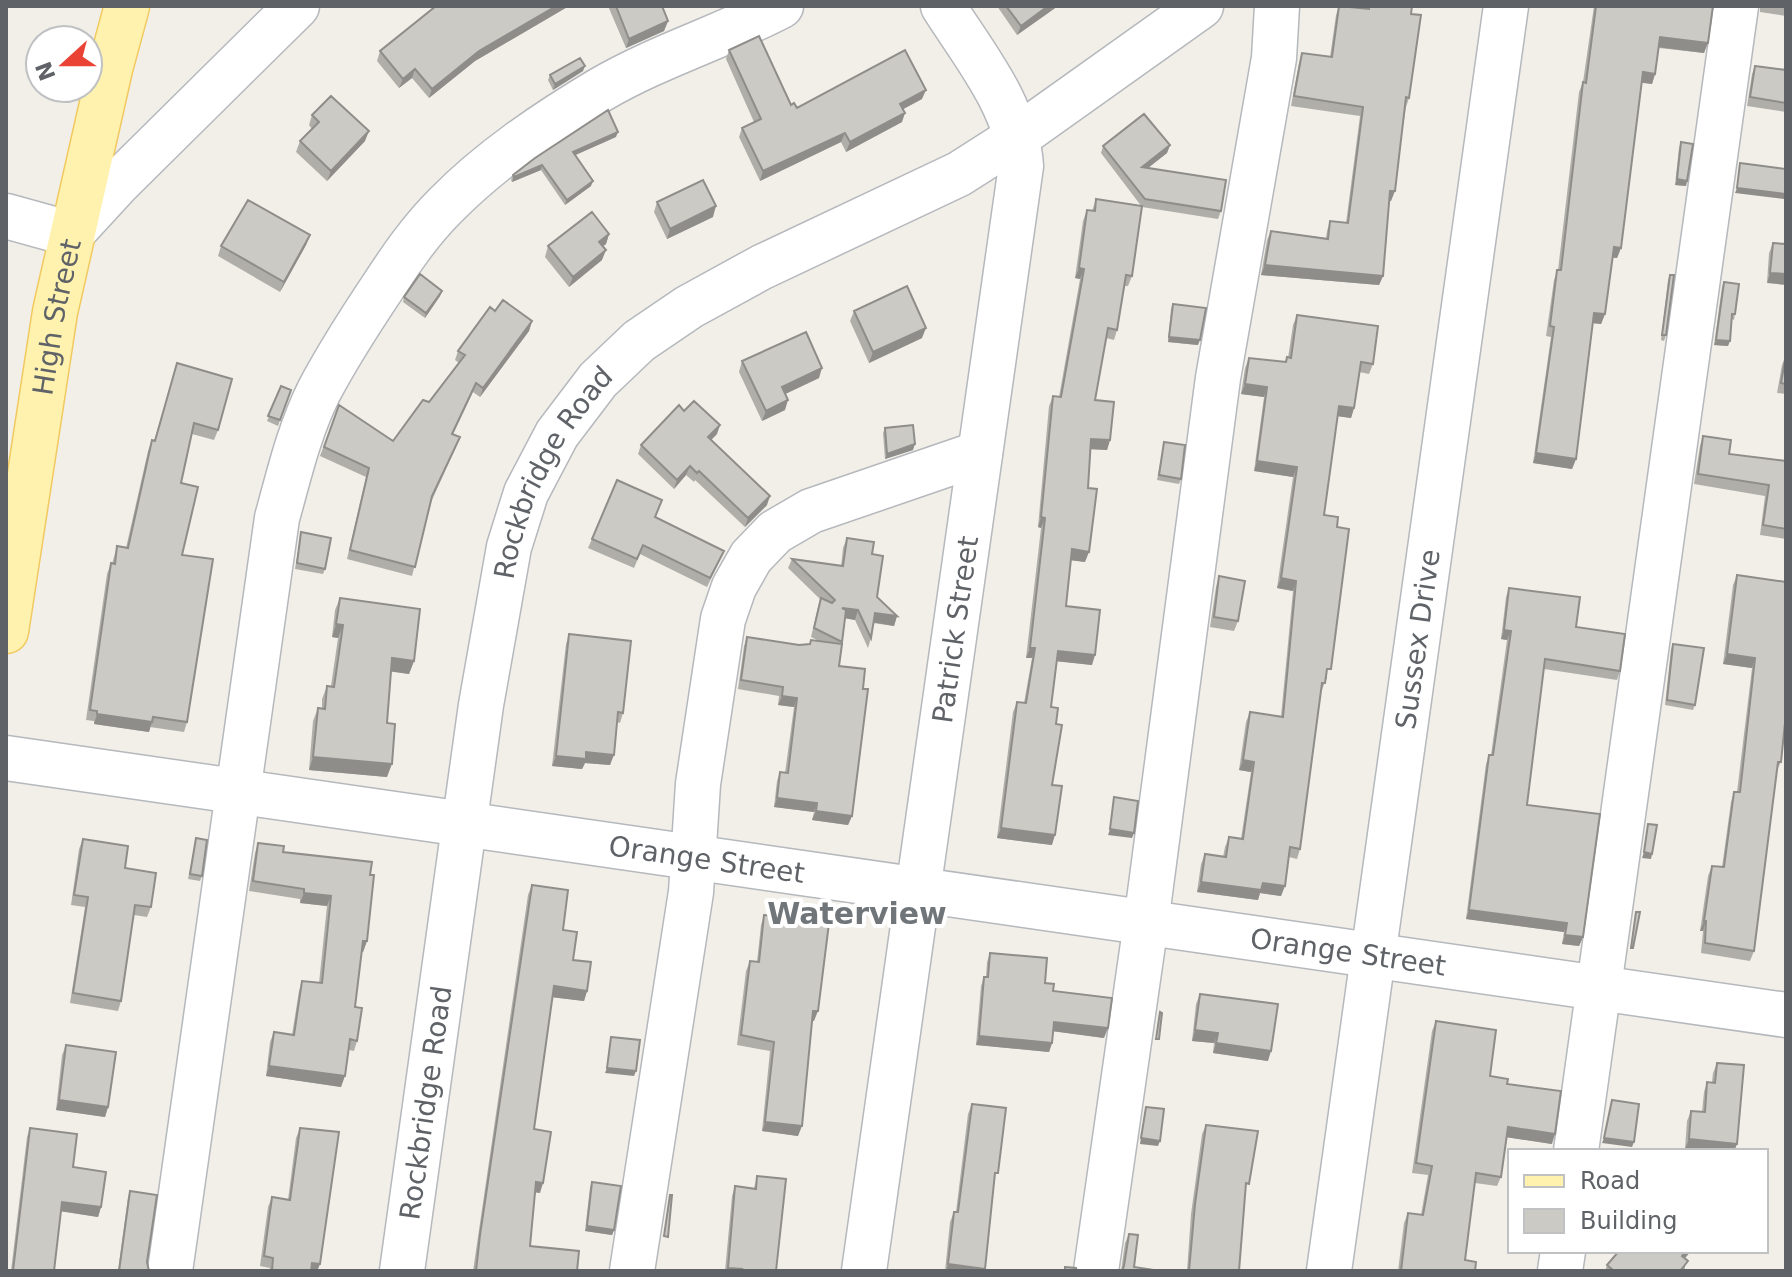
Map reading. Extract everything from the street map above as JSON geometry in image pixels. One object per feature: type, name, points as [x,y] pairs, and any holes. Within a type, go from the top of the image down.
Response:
[{"type":"main road","name":"High Street","points":[[6,631],[55,312],[127,6]]},
{"type":"street","points":[[6,216],[71,234],[118,183],[297,6]]},
{"type":"street","points":[[170,1271],[277,518],[294,454],[318,394],[350,336],[412,243],[479,173],[531,134],[602,89],[676,52],[781,6]]},
{"type":"street","name":"Patrick Street","points":[[864,1271],[1021,166],[1017,137],[997,91],[943,6]]},
{"type":"street","name":"Rockbridge Road","points":[[402,1271],[463,824],[509,547],[526,493],[557,434],[598,380],[639,341],[689,307],[762,267],[959,174],[1017,137],[1201,6]]},
{"type":"street","points":[[1096,1271],[1146,923],[1218,378],[1274,58],[1277,6]]},
{"type":"street","name":"Sussex Drive","points":[[1329,1271],[1506,6]]},
{"type":"street","points":[[1576,1149],[1736,6]]},
{"type":"street","points":[[632,1271],[691,892],[698,784],[723,619],[734,587],[751,557],[775,532],[811,511],[980,453]]},
{"type":"street","name":"Orange Street","points":[[6,758],[1786,1015]]},
{"type":"building","points":[[436,6],[556,6],[479,51],[432,89],[415,69],[403,79],[380,51]]},
{"type":"building","points":[[616,6],[662,6],[668,21],[629,39]]},
{"type":"building","points":[[1006,6],[1048,6],[1021,26]]},
{"type":"building","points":[[1339,6],[1369,9],[1369,6],[1412,6],[1411,14],[1421,15],[1409,98],[1406,97],[1395,191],[1390,191],[1383,276],[1265,265],[1271,231],[1328,239],[1330,221],[1348,223],[1363,107],[1294,96],[1302,53],[1332,57]]},
{"type":"building","points":[[1596,6],[1713,6],[1708,43],[1660,37],[1655,74],[1643,72],[1621,248],[1614,247],[1605,314],[1594,313],[1576,459],[1536,453],[1554,327],[1550,326],[1557,270],[1561,270],[1583,82],[1586,83]]},
{"type":"building","points":[[759,36],[791,105],[794,103],[797,108],[905,50],[926,90],[900,104],[905,113],[850,142],[845,133],[763,171],[742,128],[761,119],[729,50]]},
{"type":"building","points":[[580,58],[585,66],[555,84],[550,75]]},
{"type":"building","points":[[1755,66],[1786,70],[1786,103],[1750,97]]},
{"type":"building","points":[[331,96],[369,131],[331,171],[300,141],[319,122],[312,115]]},
{"type":"building","points":[[608,110],[618,132],[573,152],[593,181],[567,200],[542,165],[514,177],[535,158]]},
{"type":"building","points":[[1144,114],[1170,145],[1142,167],[1226,180],[1221,211],[1145,199],[1103,146]]},
{"type":"building","points":[[1681,142],[1693,144],[1687,181],[1677,179]]},
{"type":"building","points":[[1740,163],[1786,169],[1785,194],[1737,188]]},
{"type":"building","points":[[703,180],[716,206],[670,229],[657,202]]},
{"type":"building","points":[[1096,199],[1142,206],[1132,276],[1126,275],[1117,330],[1108,328],[1095,400],[1114,402],[1110,440],[1091,439],[1088,488],[1097,489],[1089,552],[1072,549],[1066,606],[1100,610],[1095,655],[1058,651],[1051,707],[1058,708],[1056,724],[1062,725],[1052,785],[1062,786],[1055,835],[1001,828],[1017,702],[1026,703],[1035,648],[1030,648],[1045,518],[1041,517],[1053,396],[1061,397],[1084,269],[1079,268],[1087,210],[1095,211]]},
{"type":"building","points":[[248,200],[310,235],[284,282],[221,246]]},
{"type":"building","points":[[592,212],[609,234],[599,242],[606,250],[573,277],[548,246]]},
{"type":"building","points":[[1773,243],[1786,244],[1786,274],[1770,273]]},
{"type":"building","points":[[420,274],[442,291],[426,313],[404,297]]},
{"type":"building","points":[[1670,275],[1674,275],[1666,335],[1662,335]]},
{"type":"building","points":[[1724,282],[1739,284],[1730,341],[1716,340]]},
{"type":"building","points":[[907,286],[926,328],[873,352],[854,311]]},
{"type":"building","points":[[503,300],[532,321],[483,388],[476,383],[452,434],[460,437],[432,496],[415,567],[350,550],[369,468],[324,447],[339,405],[393,441],[423,400],[429,402],[465,355],[458,351],[490,307],[495,311]]},
{"type":"building","points":[[1173,304],[1206,308],[1200,340],[1169,337]]},
{"type":"building","points":[[1297,315],[1378,326],[1373,364],[1361,362],[1354,408],[1339,406],[1324,515],[1338,517],[1337,527],[1349,529],[1331,669],[1327,669],[1325,683],[1322,683],[1300,849],[1290,847],[1285,886],[1263,883],[1261,890],[1201,882],[1205,854],[1226,857],[1229,837],[1243,839],[1254,762],[1243,760],[1250,712],[1283,717],[1296,581],[1281,578],[1297,467],[1257,461],[1267,387],[1245,384],[1249,358],[1286,362],[1287,357],[1291,358]]},
{"type":"building","points":[[806,332],[822,368],[782,387],[788,400],[766,411],[742,361]]},
{"type":"building","points":[[1786,355],[1786,384],[1781,383]]},
{"type":"building","points":[[177,363],[232,379],[218,430],[194,423],[181,483],[198,487],[182,555],[213,559],[187,722],[153,717],[152,722],[97,714],[97,711],[90,710],[111,563],[115,564],[117,546],[128,548],[152,440],[155,441]]},
{"type":"building","points":[[281,386],[291,390],[280,420],[268,416]]},
{"type":"building","points":[[694,401],[720,425],[708,437],[770,496],[748,518],[699,471],[697,473],[690,466],[677,480],[641,445],[679,405],[684,411]]},
{"type":"building","points":[[913,425],[915,444],[887,454],[885,428]]},
{"type":"building","points":[[1703,436],[1731,440],[1729,454],[1786,461],[1786,529],[1763,525],[1769,485],[1698,474]]},
{"type":"building","points":[[1164,442],[1185,445],[1181,479],[1159,475]]},
{"type":"building","points":[[617,480],[662,500],[655,517],[724,551],[710,578],[643,545],[637,559],[592,539]]},
{"type":"building","points":[[301,532],[331,538],[325,569],[297,563]]},
{"type":"building","points":[[847,538],[874,542],[872,554],[883,556],[877,597],[897,616],[875,613],[871,638],[858,610],[842,608],[846,610],[842,642],[814,628],[821,598],[832,603],[835,600],[792,559],[843,566]]},
{"type":"building","points":[[1737,575],[1786,582],[1786,713],[1754,951],[1705,943],[1704,921],[1712,866],[1724,867],[1734,792],[1740,792],[1755,658],[1727,654]]},
{"type":"building","points":[[1219,576],[1245,581],[1238,621],[1214,617]]},
{"type":"building","points":[[1509,588],[1580,597],[1576,627],[1625,634],[1620,671],[1545,659],[1527,805],[1600,814],[1583,937],[1565,935],[1567,923],[1469,910],[1489,755],[1493,755],[1511,631],[1504,630]]},
{"type":"building","points":[[340,598],[420,609],[414,661],[392,658],[387,723],[395,724],[392,764],[313,757],[318,708],[325,709],[327,686],[334,687],[343,625],[336,624]]},
{"type":"building","points":[[569,634],[631,641],[623,713],[618,712],[614,755],[586,752],[586,759],[556,756]]},
{"type":"building","points":[[747,637],[799,645],[810,644],[811,640],[842,644],[839,666],[865,669],[863,689],[868,689],[852,816],[816,811],[817,803],[777,798],[780,772],[788,773],[797,698],[782,696],[783,687],[741,680]]},
{"type":"building","points":[[1673,644],[1704,648],[1695,705],[1667,700]]},
{"type":"building","points":[[1114,797],[1138,801],[1134,833],[1110,829]]},
{"type":"building","points":[[1648,824],[1657,825],[1652,854],[1644,852]]},
{"type":"building","points":[[196,838],[207,840],[202,876],[190,874]]},
{"type":"building","points":[[83,839],[128,846],[125,868],[156,873],[151,907],[135,905],[121,1001],[73,993],[88,897],[74,895]]},
{"type":"building","points":[[258,843],[284,846],[283,852],[372,862],[370,875],[374,875],[367,941],[363,941],[355,1007],[362,1008],[357,1041],[350,1039],[345,1076],[269,1066],[274,1032],[294,1035],[302,981],[322,983],[331,896],[253,881]]},
{"type":"building","points":[[532,885],[568,890],[563,930],[577,932],[573,960],[591,962],[587,991],[554,986],[534,1129],[551,1132],[543,1183],[536,1182],[530,1246],[579,1251],[577,1271],[476,1271],[480,1235]]},
{"type":"building","points":[[1636,912],[1640,912],[1631,948]]},
{"type":"building","points":[[764,915],[829,923],[818,1011],[813,1011],[802,1126],[765,1122],[774,1042],[741,1035],[750,961],[759,962]]},
{"type":"building","points":[[990,953],[1047,958],[1045,983],[1054,984],[1053,991],[1112,998],[1108,1028],[1054,1022],[1052,1043],[979,1036],[984,977],[988,977]]},
{"type":"building","points":[[1200,994],[1278,1004],[1271,1051],[1216,1043],[1218,1033],[1195,1030]]},
{"type":"building","points":[[1160,1012],[1159,1039],[1156,1039]]},
{"type":"building","points":[[1436,1021],[1496,1030],[1490,1076],[1508,1079],[1507,1084],[1561,1091],[1555,1134],[1508,1127],[1501,1177],[1476,1173],[1465,1260],[1476,1262],[1475,1271],[1401,1271],[1408,1213],[1423,1215],[1432,1166],[1416,1163]]},
{"type":"building","points":[[611,1037],[640,1040],[636,1071],[607,1068]]},
{"type":"building","points":[[66,1045],[116,1052],[108,1107],[59,1100]]},
{"type":"building","points":[[1717,1063],[1744,1065],[1737,1144],[1689,1139],[1691,1111],[1705,1112],[1707,1082],[1715,1083]]},
{"type":"building","points":[[1612,1100],[1639,1104],[1634,1142],[1604,1138]]},
{"type":"building","points":[[972,1104],[1006,1108],[998,1173],[995,1173],[985,1269],[948,1264]]},
{"type":"building","points":[[1146,1107],[1164,1109],[1160,1141],[1141,1138]]},
{"type":"building","points":[[1206,1125],[1258,1131],[1249,1184],[1246,1183],[1239,1271],[1189,1271]]},
{"type":"building","points":[[30,1128],[77,1134],[73,1167],[106,1172],[101,1207],[62,1202],[54,1271],[13,1271]]},
{"type":"building","points":[[300,1128],[339,1132],[320,1264],[312,1263],[311,1271],[272,1271],[273,1258],[264,1256],[272,1197],[290,1200]]},
{"type":"building","points":[[757,1176],[786,1179],[776,1271],[728,1268],[735,1186],[756,1189]]},
{"type":"building","points":[[592,1182],[621,1186],[614,1230],[587,1226]]},
{"type":"building","points":[[130,1191],[157,1195],[147,1262],[149,1271],[119,1271]]},
{"type":"building","points":[[672,1195],[668,1237],[664,1236]]},
{"type":"building","points":[[1129,1234],[1138,1235],[1134,1267],[1160,1271],[1122,1271]]},
{"type":"building","points":[[1617,1253],[1684,1253],[1682,1256],[1688,1261],[1680,1271],[1614,1271],[1607,1265]]},
{"type":"district","name":"Waterview","points":[[857,914]]}]
